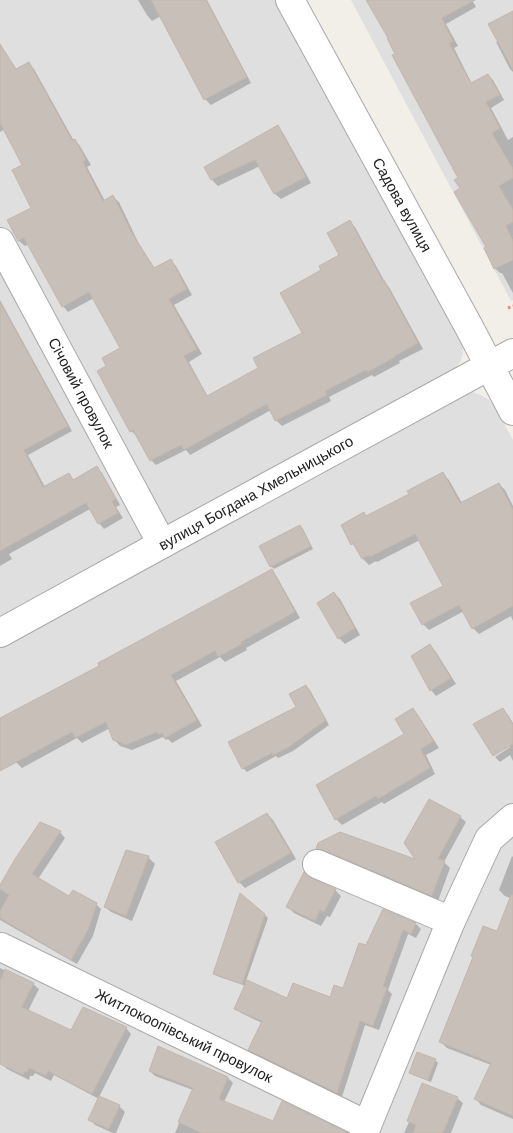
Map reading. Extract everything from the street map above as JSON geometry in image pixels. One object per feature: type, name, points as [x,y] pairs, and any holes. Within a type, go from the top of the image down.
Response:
[{"type":"street","name":"Садова вулиця","points":[[290,0],[502,360],[513,411]]},
{"type":"street","name":"Січовий провулок","points":[[0,242],[162,544]]},
{"type":"street","name":"вулиця Богдана Хмельницького","points":[[0,633],[502,360]]},
{"type":"street","name":"Житлокоопівський провулок","points":[[1,947],[366,1129],[451,922],[489,839],[513,818]]},
{"type":"street","points":[[317,864],[451,922]]},
{"type":"path","points":[[508,308],[513,306]]},
{"type":"shaded area","points":[[0,0],[280,0],[351,126],[463,344],[463,353],[461,361],[454,370],[0,619]]},
{"type":"shaded area","points":[[351,0],[513,0],[513,300],[511,301]]},
{"type":"shaded area","points":[[467,392],[481,395],[489,400],[495,407],[513,440],[513,805],[490,826],[356,1133],[0,1133],[0,646]]},
{"type":"shaded area","points":[[513,825],[513,1133],[374,1133],[480,872]]},
{"type":"building","points":[[151,0],[206,0],[247,77],[204,100]]},
{"type":"building","points":[[366,0],[475,0],[442,18],[453,41],[449,43],[471,83],[488,74],[500,95],[486,102],[500,128],[492,133],[513,169],[513,178],[499,186],[513,210],[513,222],[506,226],[513,241],[513,260],[494,269],[484,248],[486,247],[454,192],[460,188],[454,180],[458,178],[392,55],[395,54],[388,38]]},
{"type":"building","points":[[513,11],[513,70],[488,24]]},
{"type":"building","points":[[0,44],[16,69],[29,62],[72,140],[75,139],[86,160],[83,162],[103,201],[113,195],[133,235],[154,268],[171,259],[187,289],[169,299],[197,349],[184,356],[207,396],[258,368],[253,358],[302,333],[280,293],[321,270],[319,266],[339,255],[327,233],[350,220],[418,343],[368,372],[366,370],[325,391],[327,395],[275,421],[267,404],[184,450],[181,445],[150,461],[133,430],[130,432],[97,371],[106,366],[102,358],[120,348],[89,292],[62,307],[24,238],[18,241],[7,220],[31,208],[12,170],[22,165],[0,123]]},
{"type":"building","points":[[278,125],[306,177],[274,194],[255,160],[211,180],[204,167]]},
{"type":"building","points":[[0,302],[68,426],[24,450],[43,487],[69,473],[73,480],[97,466],[116,499],[112,501],[118,513],[98,524],[86,503],[0,551]]},
{"type":"building","points":[[443,472],[460,503],[499,483],[513,510],[513,606],[472,629],[459,605],[422,625],[410,603],[443,586],[415,534],[370,557],[369,555],[362,559],[353,543],[351,545],[341,525],[364,512],[366,516],[409,494],[407,491]]},
{"type":"building","points":[[300,525],[311,546],[270,567],[259,546]]},
{"type":"building","points":[[272,569],[295,612],[218,657],[215,651],[171,675],[197,720],[165,738],[162,733],[159,735],[157,732],[126,745],[113,740],[106,722],[75,738],[72,732],[0,771],[0,718],[99,666],[98,663]]},
{"type":"building","points":[[334,592],[355,628],[338,639],[317,603]]},
{"type":"building","points":[[430,644],[451,678],[430,691],[411,656]]},
{"type":"building","points":[[306,685],[326,720],[289,747],[273,755],[272,753],[242,769],[228,742],[296,707],[289,694]]},
{"type":"building","points":[[413,708],[434,741],[421,749],[430,768],[378,799],[376,796],[335,820],[316,785],[404,734],[395,719]]},
{"type":"building","points":[[503,708],[513,725],[513,744],[493,756],[473,724]]},
{"type":"building","points":[[429,799],[461,816],[438,859],[445,861],[432,896],[323,850],[316,849],[318,843],[340,832],[415,859],[404,843]]},
{"type":"building","points":[[267,813],[291,853],[238,883],[215,842]]},
{"type":"building","points":[[40,822],[61,831],[32,874],[69,896],[73,890],[97,903],[88,930],[71,960],[0,918],[0,911],[9,895],[0,889],[0,885]]},
{"type":"building","points":[[126,850],[149,856],[126,916],[104,907]]},
{"type":"building","points":[[304,872],[311,878],[336,889],[324,912],[320,910],[315,921],[286,907]]},
{"type":"building","points":[[240,893],[265,914],[242,984],[213,974]]},
{"type":"building","points":[[511,895],[513,895],[513,1116],[474,1099],[491,1063],[439,1042],[473,957],[471,956],[483,926],[497,931]]},
{"type":"building","points":[[383,909],[416,923],[411,934],[403,930],[383,986],[387,988],[373,1026],[360,1021],[337,1093],[248,1050],[262,1021],[234,1009],[247,980],[287,998],[293,983],[330,997],[334,985],[343,988],[359,943],[366,945]]},
{"type":"building","points":[[5,969],[34,983],[22,1007],[71,1030],[83,1007],[127,1027],[92,1094],[48,1071],[46,1076],[29,1068],[23,1075],[0,1064],[0,981]]},
{"type":"building","points":[[158,1046],[228,1077],[219,1099],[273,1121],[282,1101],[348,1133],[201,1133],[178,1122],[193,1088],[149,1071]]},
{"type":"building","points":[[417,1052],[436,1059],[428,1080],[409,1073]]},
{"type":"building","points":[[422,1083],[458,1097],[443,1133],[413,1133],[416,1125],[407,1121]]},
{"type":"building","points":[[99,1096],[120,1105],[109,1129],[88,1120]]}]
